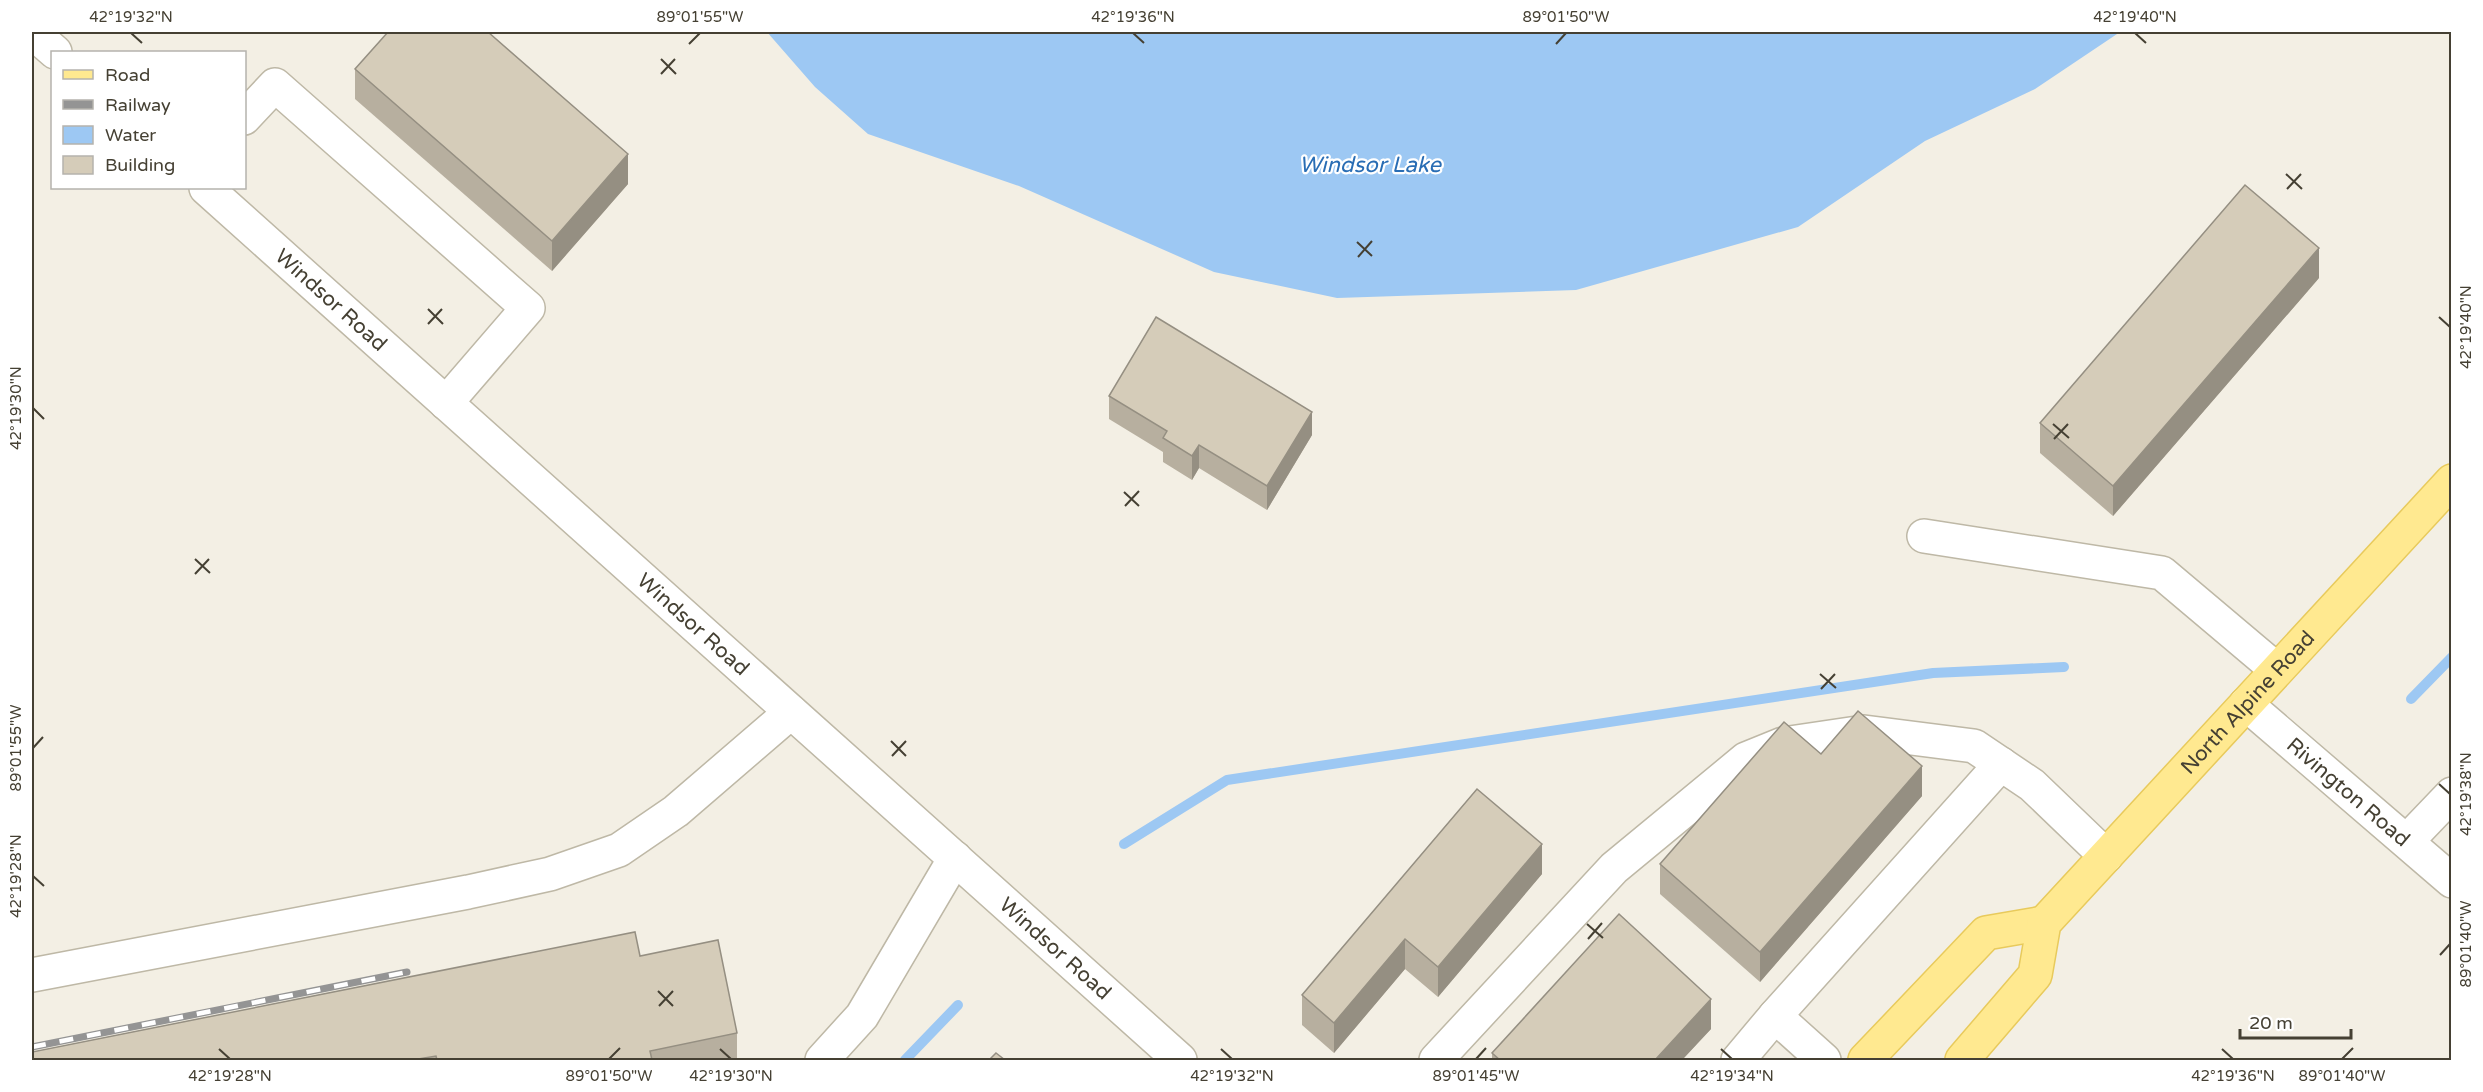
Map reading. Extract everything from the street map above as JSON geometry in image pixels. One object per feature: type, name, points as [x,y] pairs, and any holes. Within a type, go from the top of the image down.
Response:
[{"type":"main road","name":"North Alpine Road","points":[[2044,923],[2451,481]]},
{"type":"main road","points":[[1865,1060],[1986,933],[2044,923],[2035,975],[1962,1060]]},
{"type":"street","points":[[32,32],[54,51]]},
{"type":"street","points":[[246,116],[275,85],[528,308],[446,403]]},
{"type":"street","name":"Windsor Road","points":[[207,189],[1178,1060]]},
{"type":"street","points":[[1924,536],[2162,573],[2277,670]]},
{"type":"street","name":"Rivington Road","points":[[2246,704],[2451,881]]},
{"type":"street","points":[[32,975],[468,892],[550,874],[619,850],[676,810],[791,712]]},
{"type":"street","points":[[1436,1060],[1614,868],[1746,759],[1783,744],[1864,732],[1974,746],[2032,785],[2106,855]]},
{"type":"street","points":[[1738,1060],[2001,764]]},
{"type":"street","points":[[2407,841],[2451,794]]},
{"type":"street","points":[[822,1060],[862,1016],[955,858]]},
{"type":"street","points":[[1775,1016],[1824,1060]]},
{"type":"water","name":"Windsor Lake","points":[[767,32],[2120,32],[2035,89],[1925,141],[1798,227],[1576,290],[1337,298],[1214,272],[1019,186],[868,134],[815,87]]},
{"type":"building","points":[[388,32],[488,32],[628,154],[552,241],[355,69]]},
{"type":"building","points":[[2245,185],[2319,248],[2113,486],[2040,423]]},
{"type":"building","points":[[1156,317],[1312,412],[1267,486],[1199,445],[1192,456],[1163,438],[1167,431],[1109,396]]},
{"type":"building","points":[[1858,711],[1922,766],[1760,952],[1660,864],[1784,722],[1821,754]]},
{"type":"building","points":[[1477,789],[1542,844],[1438,967],[1405,939],[1334,1023],[1302,995]]},
{"type":"building","points":[[1619,914],[1711,999],[1655,1060],[1500,1060],[1492,1053]]},
{"type":"building","points":[[635,932],[640,956],[718,940],[737,1033],[650,1051],[652,1060],[437,1060],[436,1056],[412,1060],[32,1060],[32,1052]]},
{"type":"building","points":[[996,1053],[1005,1060],[989,1060]]},
{"type":"waterway","points":[[2411,699],[2452,657]]},
{"type":"waterway","points":[[1124,844],[1227,780],[1933,673],[2064,667]]},
{"type":"waterway","points":[[905,1060],[958,1005]]},
{"type":"railway","points":[[32,1047],[407,972]]}]
